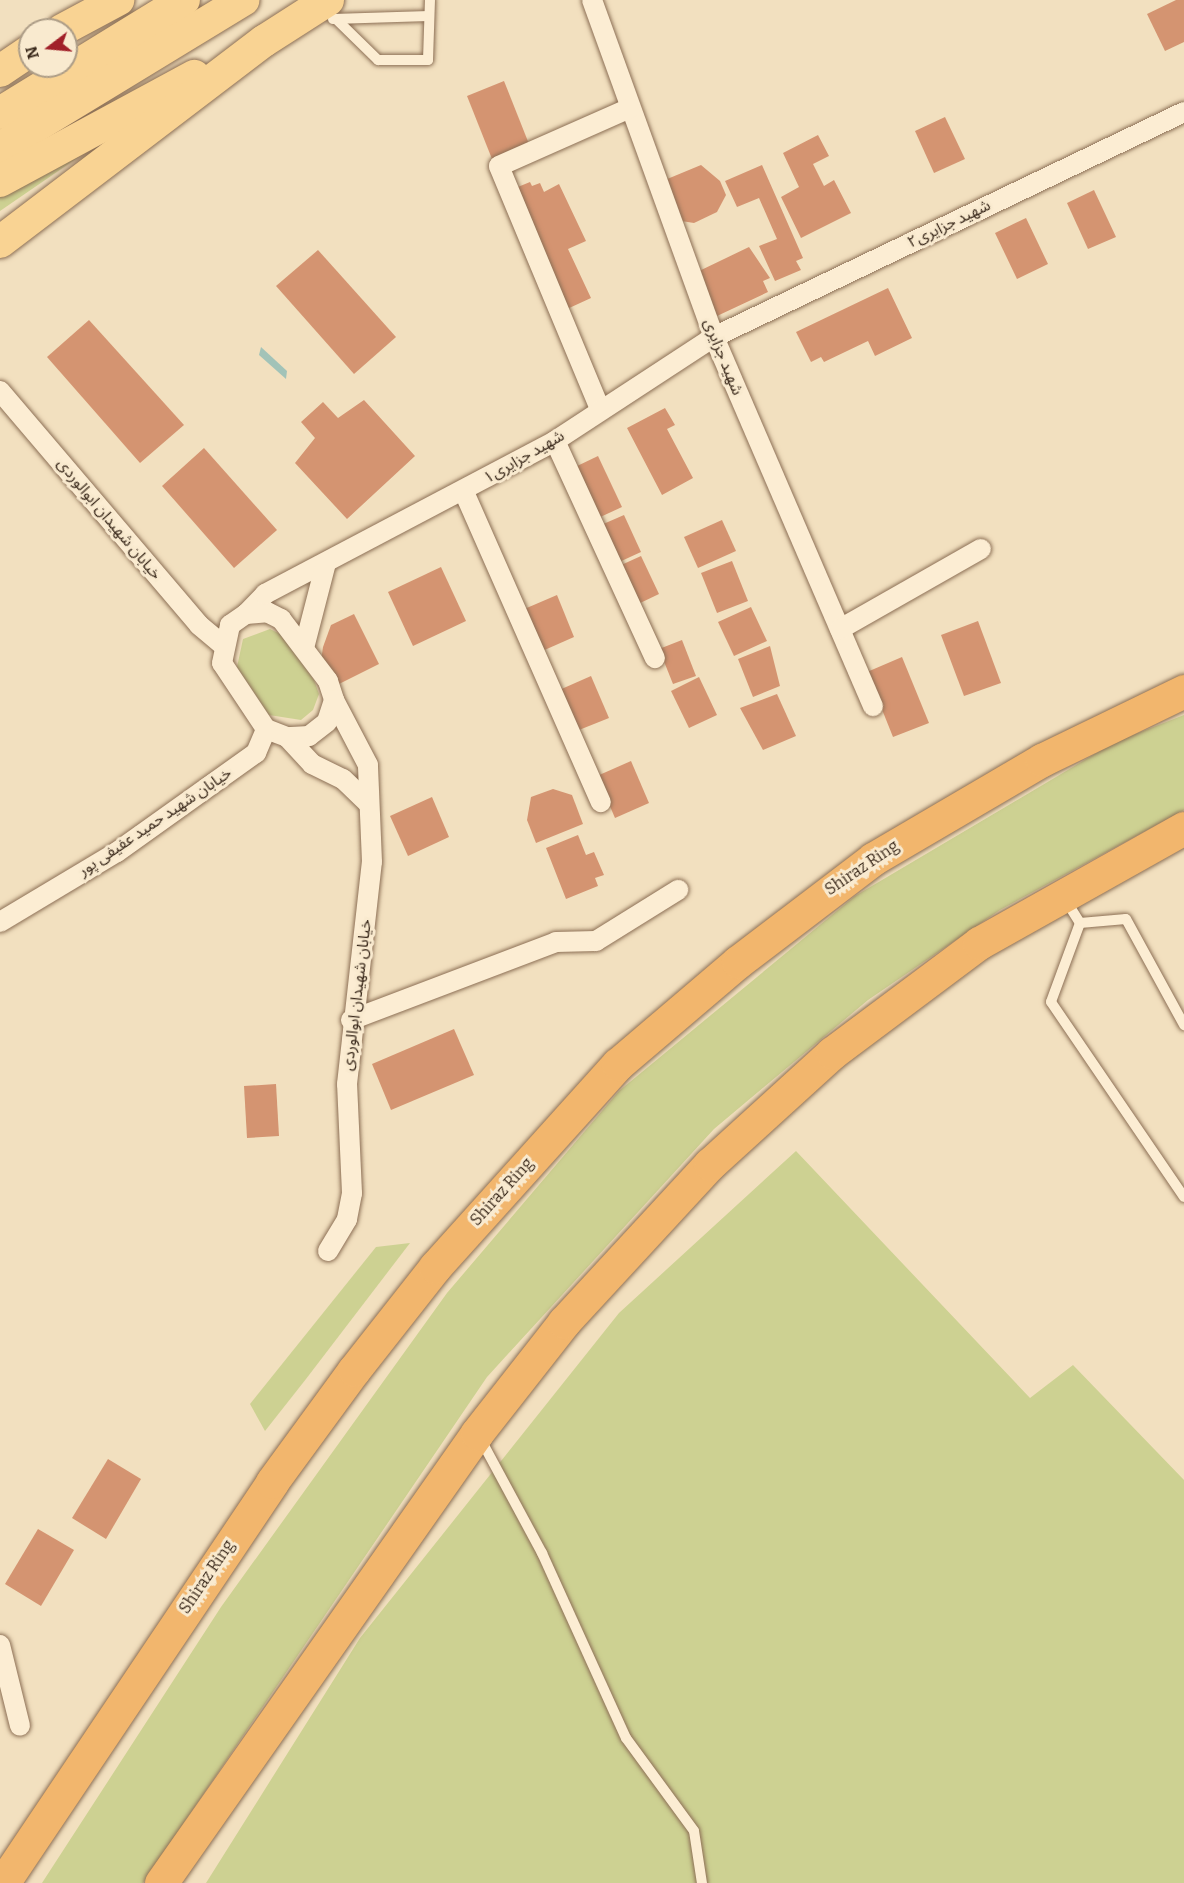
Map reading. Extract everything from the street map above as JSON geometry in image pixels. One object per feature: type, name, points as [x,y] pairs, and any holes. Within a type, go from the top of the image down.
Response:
[{"type":"highway","name":"Shiraz Ring","points":[[3,1883],[272,1482],[354,1370],[435,1268],[618,1064],[738,962],[873,859],[1042,760],[1184,691]]},
{"type":"highway","points":[[161,1883],[477,1433],[564,1322],[710,1164],[832,1053],[979,943],[1062,894],[1184,828]]},
{"type":"main road","points":[[78,21],[118,0]]},
{"type":"main road","points":[[0,113],[184,0]]},
{"type":"main road","points":[[0,148],[243,0]]},
{"type":"main road","points":[[0,181],[264,41],[297,20],[332,9]]},
{"type":"main road","points":[[0,242],[264,41]]},
{"type":"main road","points":[[0,60],[18,51]]},
{"type":"main road","points":[[0,71],[18,59]]},
{"type":"street","name":"شهید جزایری","points":[[592,0],[714,337],[873,706]]},
{"type":"street","points":[[600,409],[498,166],[630,108]]},
{"type":"street","name":"شهید جزایری۲","points":[[714,337],[1184,112]]},
{"type":"street","name":"شهید جزایری۱","points":[[246,614],[265,594],[464,492],[555,441],[600,409],[714,337]]},
{"type":"street","name":"خیابان شهیدان ابوالوردی","points":[[0,391],[199,625],[222,644]]},
{"type":"street","points":[[555,441],[655,658]]},
{"type":"street","points":[[464,492],[602,802]]},
{"type":"street","points":[[840,629],[981,549]]},
{"type":"street","points":[[303,648],[326,563]]},
{"type":"street","points":[[267,612],[281,619],[328,681],[334,700],[327,722],[309,736],[287,737],[266,729],[222,663],[222,644],[230,625],[246,614],[267,612]]},
{"type":"street","name":"خیابان شهیدان ابوالوردی","points":[[328,1251],[347,1219],[352,1193],[347,1084],[351,1020],[369,901],[368,765],[334,700]]},
{"type":"street","name":"خیابان شهید حمید عفیفی پور","points":[[0,922],[117,852],[256,753],[266,729]]},
{"type":"street","points":[[287,737],[312,764],[343,779],[369,804]]},
{"type":"street","points":[[351,1020],[556,942],[596,941],[678,890]]},
{"type":"street","points":[[0,1645],[20,1726]]},
{"type":"lane","points":[[332,9],[378,60],[428,60],[430,0]]},
{"type":"lane","points":[[332,9],[429,16]]},
{"type":"lane","points":[[1062,894],[1080,923]]},
{"type":"lane","points":[[1080,923],[1126,919],[1184,1025]]},
{"type":"lane","points":[[1080,923],[1051,1002],[1184,1197]]},
{"type":"lane","points":[[477,1433],[543,1553],[626,1738],[694,1831],[702,1883]]},
{"type":"green space","points":[[134,119],[0,211],[0,191]]},
{"type":"green space","points":[[270,629],[280,634],[314,680],[319,694],[313,710],[301,720],[269,715],[237,667],[243,639]]},
{"type":"green space","points":[[1184,715],[1184,810],[1000,910],[868,1000],[714,1129],[487,1377],[143,1883],[42,1883],[221,1607],[447,1293],[619,1091],[855,896],[1115,742]]},
{"type":"green space","points":[[796,1151],[1030,1398],[1073,1365],[1184,1480],[1184,1883],[206,1883],[360,1638],[619,1313]]},
{"type":"green space","points":[[410,1243],[265,1431],[250,1404],[376,1247]]},
{"type":"water","points":[[261,347],[287,371],[286,379],[259,355]]},
{"type":"building","points":[[1176,0],[1184,0],[1184,42],[1165,51],[1147,14]]},
{"type":"building","points":[[504,81],[529,144],[492,159],[467,96]]},
{"type":"building","points":[[945,117],[965,159],[934,173],[915,131]]},
{"type":"building","points":[[818,135],[829,156],[813,164],[824,186],[834,180],[851,213],[801,238],[781,197],[799,187],[783,153]]},
{"type":"building","points":[[701,165],[720,181],[726,195],[717,212],[694,223],[675,220],[660,182]]},
{"type":"building","points":[[762,165],[803,258],[796,261],[801,270],[775,281],[759,246],[777,239],[759,198],[737,207],[725,181]]},
{"type":"building","points":[[530,182],[532,186],[540,183],[544,192],[559,184],[586,241],[568,249],[591,298],[554,315],[513,189]]},
{"type":"building","points":[[1094,190],[1116,237],[1088,249],[1067,203]]},
{"type":"building","points":[[1026,218],[1048,264],[1017,279],[995,233]]},
{"type":"building","points":[[749,247],[770,278],[763,281],[768,292],[717,316],[697,272]]},
{"type":"building","points":[[318,250],[396,337],[354,374],[276,286]]},
{"type":"building","points":[[888,288],[912,338],[875,356],[868,341],[824,362],[821,357],[811,362],[796,332]]},
{"type":"building","points":[[89,320],[184,425],[140,463],[47,357]]},
{"type":"building","points":[[364,400],[415,456],[347,519],[295,463],[315,438],[301,422],[323,402],[338,418]]},
{"type":"building","points":[[665,408],[675,425],[667,429],[693,478],[662,495],[627,428]]},
{"type":"building","points":[[204,448],[277,530],[234,568],[162,486]]},
{"type":"building","points":[[598,456],[622,507],[596,519],[573,468]]},
{"type":"building","points":[[624,515],[641,552],[617,563],[601,525]]},
{"type":"building","points":[[722,520],[736,551],[698,568],[684,537]]},
{"type":"building","points":[[641,556],[659,594],[636,605],[619,566]]},
{"type":"building","points":[[732,561],[748,601],[717,613],[701,573]]},
{"type":"building","points":[[441,567],[466,621],[413,646],[388,592]]},
{"type":"building","points":[[557,595],[574,637],[540,652],[522,610]]},
{"type":"building","points":[[751,607],[767,641],[734,656],[718,622]]},
{"type":"building","points":[[354,614],[379,664],[333,687],[321,661],[323,647],[331,625]]},
{"type":"building","points":[[978,621],[1001,683],[964,696],[941,635]]},
{"type":"building","points":[[682,640],[696,676],[673,684],[659,649]]},
{"type":"building","points":[[770,646],[780,686],[753,697],[738,659]]},
{"type":"building","points":[[902,657],[929,723],[893,737],[867,672]]},
{"type":"building","points":[[591,676],[609,718],[574,732],[557,691]]},
{"type":"building","points":[[699,677],[717,715],[689,728],[671,691]]},
{"type":"building","points":[[777,694],[796,736],[763,750],[740,708]]},
{"type":"building","points":[[631,761],[649,803],[615,818],[597,776]]},
{"type":"building","points":[[553,789],[572,795],[583,824],[536,843],[527,820],[531,797]]},
{"type":"building","points":[[432,797],[449,837],[408,856],[390,816]]},
{"type":"building","points":[[578,835],[586,855],[594,852],[604,875],[595,878],[598,886],[566,899],[546,848]]},
{"type":"building","points":[[454,1029],[474,1075],[391,1110],[372,1064]]},
{"type":"building","points":[[276,1084],[279,1136],[247,1138],[244,1086]]},
{"type":"building","points":[[108,1459],[141,1479],[106,1539],[72,1518]]},
{"type":"building","points":[[38,1529],[74,1550],[41,1606],[5,1584]]}]
